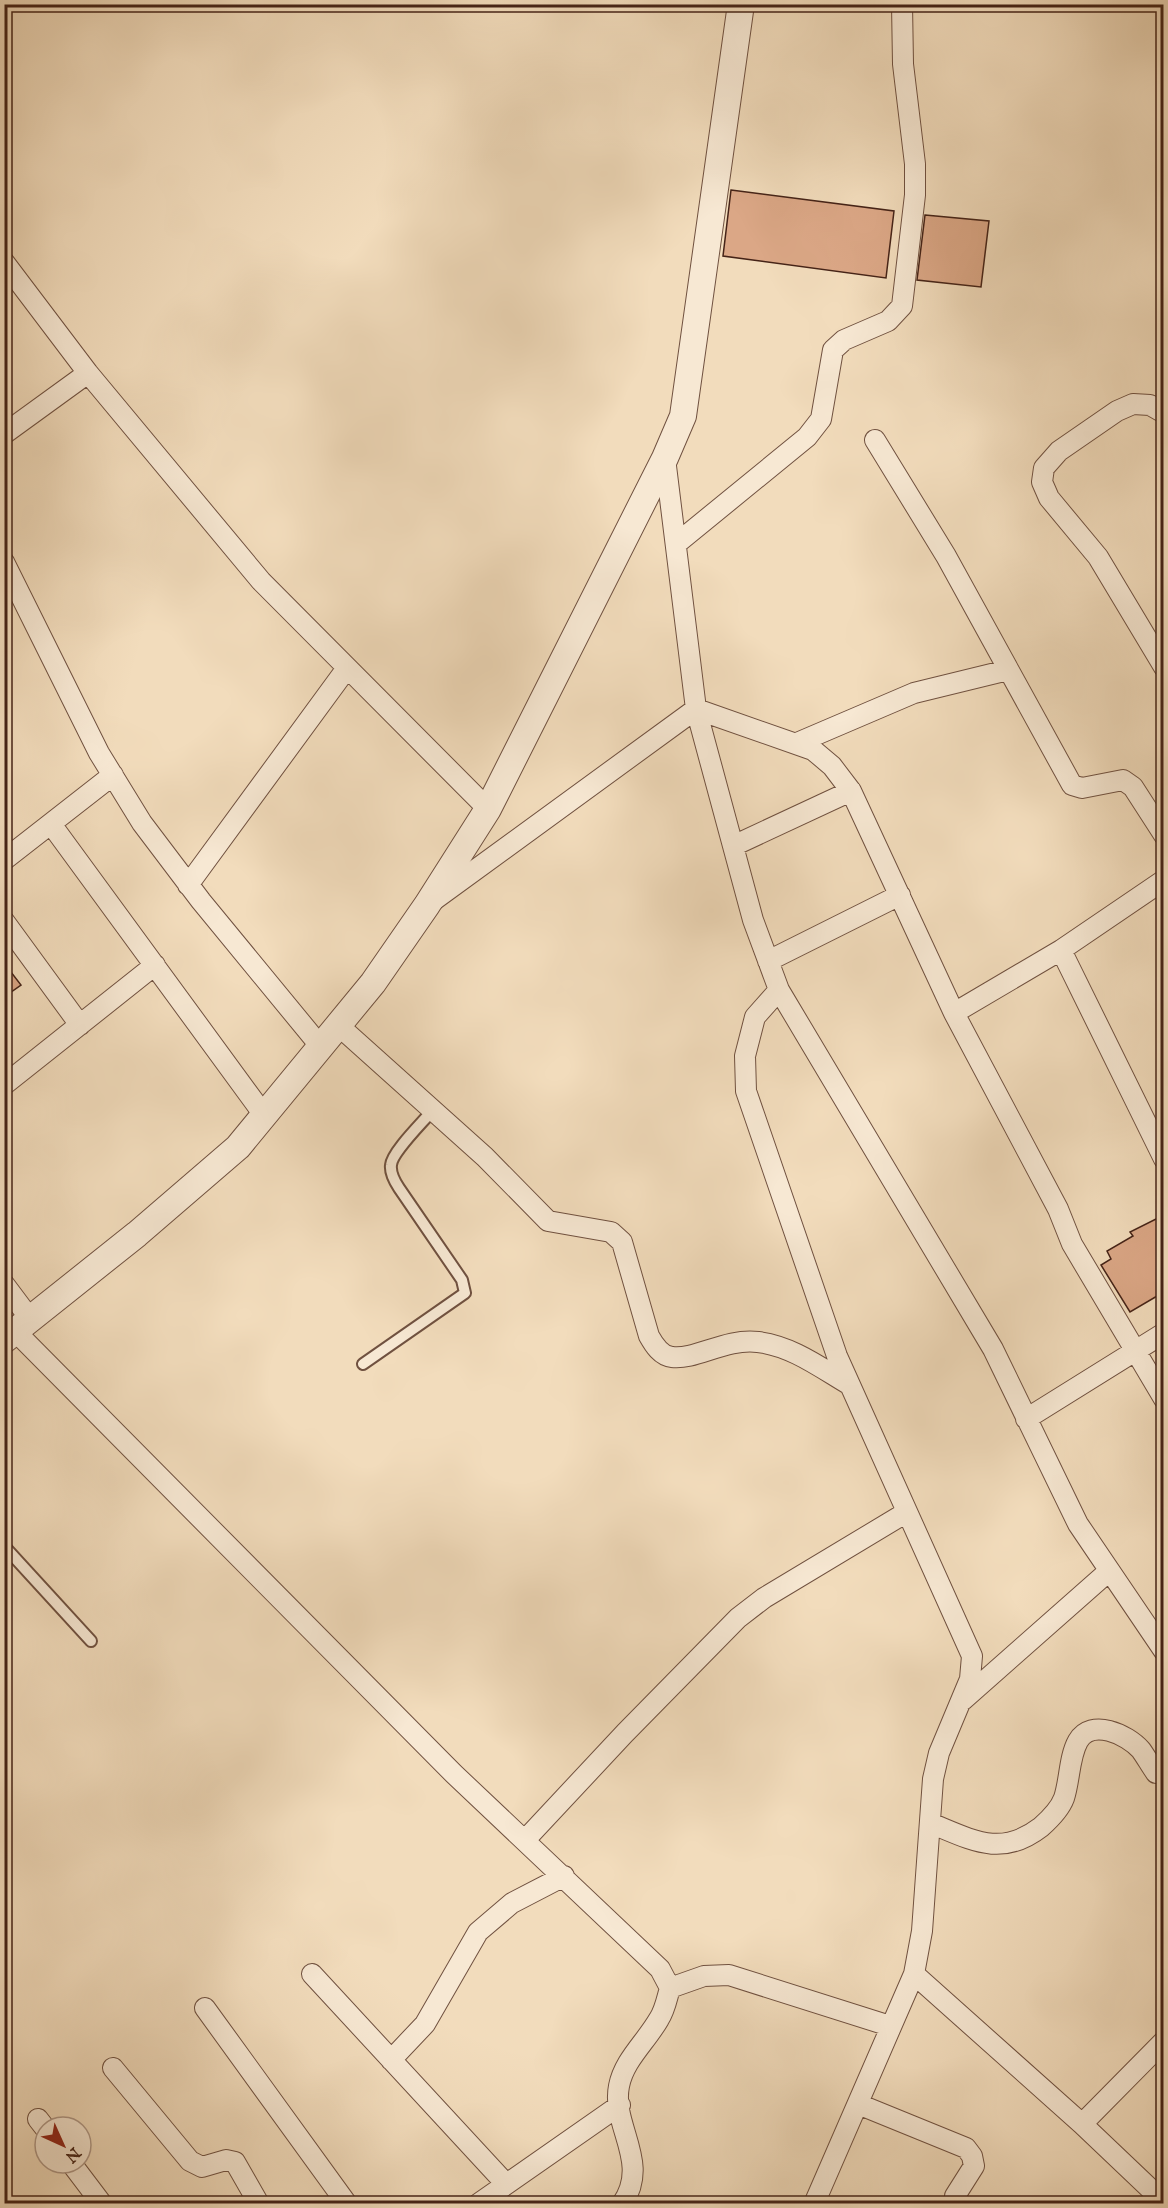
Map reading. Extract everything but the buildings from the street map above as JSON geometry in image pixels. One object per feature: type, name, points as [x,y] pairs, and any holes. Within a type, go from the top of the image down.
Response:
[{"type":"street","points":[[17,1330],[137,1234],[238,1147],[339,1026],[427,905],[488,809],[665,458],[683,416],[741,4]]},
{"type":"street","points":[[676,544],[807,437],[821,419],[833,350],[844,340],[888,321],[902,306],[915,195],[915,164],[903,64],[902,4]]},
{"type":"street","points":[[4,262],[88,374],[261,581],[488,809]]},
{"type":"street","points":[[4,434],[88,374]]},
{"type":"street","points":[[1164,413],[1150,405],[1133,404],[1117,411],[1059,451],[1044,468],[1042,482],[1049,498],[1098,557],[1164,667]]},
{"type":"street","points":[[875,440],[946,556],[1072,784],[1082,788],[1123,780],[1137,793],[1164,835]]},
{"type":"street","points":[[665,458],[696,709],[753,920],[779,990],[993,1349],[1078,1524],[1109,1571],[1161,1641]]},
{"type":"street","points":[[4,562],[25,600],[43,644],[113,775],[142,823],[188,885],[321,1047]]},
{"type":"street","points":[[188,885],[347,668]]},
{"type":"street","points":[[797,743],[915,693],[1008,670]]},
{"type":"street","points":[[696,709],[813,750],[832,766],[851,791],[954,1013],[1058,1209],[1080,1260],[1164,1399]]},
{"type":"street","points":[[427,905],[696,709]]},
{"type":"street","points":[[4,860],[113,775]]},
{"type":"street","points":[[733,846],[851,791]]},
{"type":"street","points":[[51,824],[264,1115]]},
{"type":"street","points":[[954,1013],[1061,950],[1164,880]]},
{"type":"street","points":[[768,961],[900,895]]},
{"type":"street","points":[[4,921],[80,1025]]},
{"type":"street","points":[[1061,950],[1164,1159]]},
{"type":"street","points":[[4,1085],[155,965]]},
{"type":"street","points":[[779,990],[755,1017],[746,1056],[746,1091],[837,1356],[972,1656],[970,1679],[939,1753],[933,1779],[922,1931],[914,1974],[814,2204]]},
{"type":"street","points":[[339,1026],[485,1157],[548,1221],[611,1232],[622,1242],[649,1336],[657,1350],[670,1357],[686,1356],[738,1341],[759,1342],[797,1353],[850,1385]]},
{"type":"street","points":[[4,1284],[17,1330],[454,1774],[660,1969],[670,1988],[660,2018],[626,2066],[618,2088],[633,2174],[627,2196],[622,2204]]},
{"type":"street","points":[[1026,1419],[1164,1333]]},
{"type":"street","points":[[525,1840],[625,1733],[738,1618],[764,1598],[907,1512]]},
{"type":"street","points":[[960,1703],[1109,1571]]},
{"type":"street","points":[[930,1823],[980,1843],[996,1845],[1015,1842],[1035,1831],[1049,1820],[1062,1802],[1077,1742],[1084,1732],[1095,1728],[1129,1739],[1141,1750],[1155,1773]]},
{"type":"street","points":[[391,2060],[425,2024],[477,1932],[512,1903],[564,1876]]},
{"type":"street","points":[[312,1974],[506,2184]]},
{"type":"street","points":[[914,1974],[1082,2124],[1164,2202]]},
{"type":"street","points":[[670,1988],[704,1976],[729,1975],[890,2026]]},
{"type":"street","points":[[205,2008],[346,2204]]},
{"type":"street","points":[[1082,2124],[1164,2041]]},
{"type":"street","points":[[113,2068],[190,2161],[202,2167],[212,2166],[226,2160],[235,2162],[259,2204]]},
{"type":"street","points":[[858,2104],[966,2148],[972,2156],[974,2166],[955,2196],[956,2204]]},
{"type":"street","points":[[478,2204],[620,2105]]},
{"type":"street","points":[[80,2175],[102,2204]]},
{"type":"lane","points":[[363,1364],[465,1293],[462,1280],[392,1175],[391,1164],[396,1154],[432,1111]]},
{"type":"lane","points":[[4,1546],[91,1641]]}]
